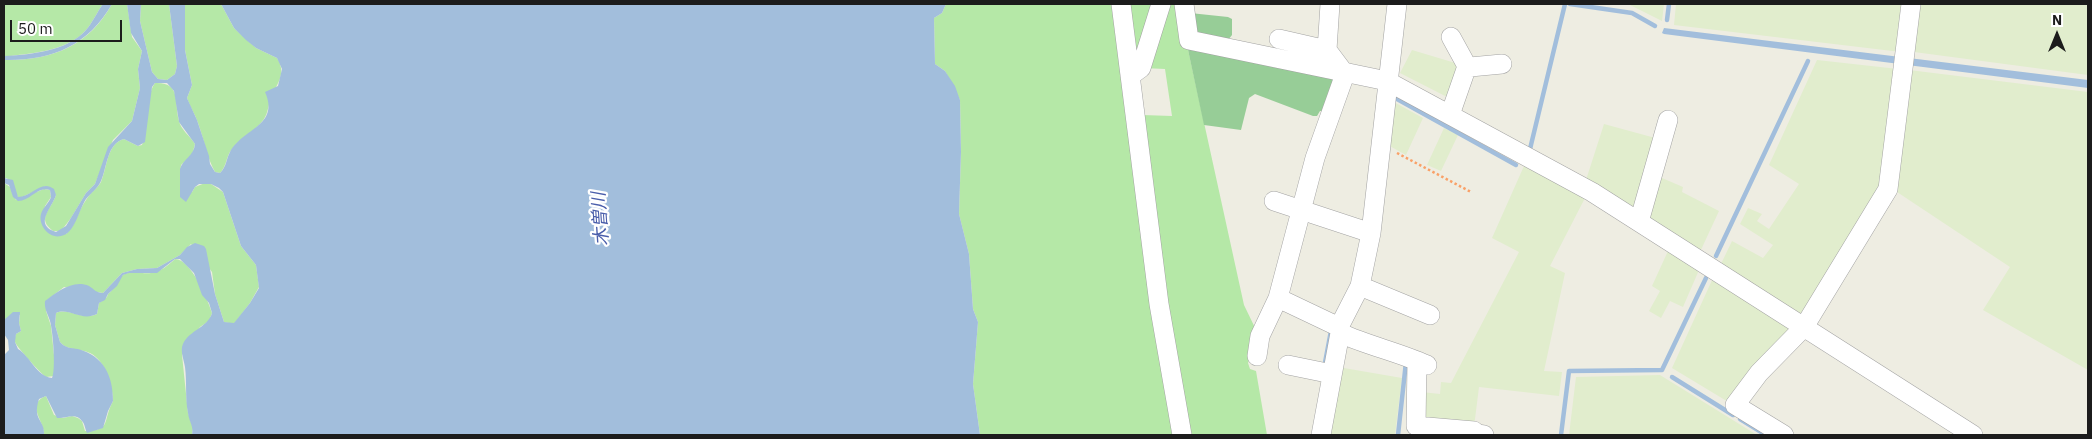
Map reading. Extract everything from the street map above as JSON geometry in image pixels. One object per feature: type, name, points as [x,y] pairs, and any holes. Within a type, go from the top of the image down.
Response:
[{"type":"street","points":[[1121,4],[1159,304],[1182,435]]},
{"type":"street","points":[[1130,76],[1141,68],[1161,4]]},
{"type":"street","points":[[1184,4],[1189,40],[1387,81],[1592,192],[1973,435]]},
{"type":"street","points":[[1327,50],[1330,4]]},
{"type":"street","points":[[1321,435],[1339,330],[1360,286],[1370,233],[1397,4]]},
{"type":"street","points":[[1784,435],[1735,405],[1759,373],[1804,327],[1888,189],[1911,4]]},
{"type":"street","points":[[1451,37],[1468,68]]},
{"type":"street","points":[[1279,40],[1327,50],[1346,74]]},
{"type":"street","points":[[1450,115],[1466,69],[1502,64]]},
{"type":"street","points":[[1257,356],[1260,336],[1278,298],[1315,158],[1346,74]]},
{"type":"street","points":[[1639,222],[1668,120]]},
{"type":"street","points":[[1274,201],[1370,233]]},
{"type":"street","points":[[1360,286],[1430,315]]},
{"type":"street","points":[[1278,298],[1365,344],[1401,353],[1422,363],[1416,426],[1474,431],[1484,435]]},
{"type":"street","points":[[1288,365],[1332,374]]},
{"type":"path","points":[[1380,144],[1471,192]]},
{"type":"green space","points":[[4,4],[103,4],[91,24],[79,37],[61,46],[41,52],[10,56],[4,56]]},
{"type":"green space","points":[[112,4],[127,4],[132,37],[142,51],[138,69],[140,88],[132,121],[113,140],[95,184],[86,193],[71,218],[61,231],[53,231],[48,226],[45,218],[56,195],[46,186],[18,197],[7,178],[4,178],[4,60],[37,58],[67,48],[92,31],[103,19]]},
{"type":"green space","points":[[141,4],[169,4],[177,66],[175,74],[167,80],[158,79],[152,72],[140,21]]},
{"type":"green space","points":[[185,4],[221,4],[234,28],[256,48],[277,58],[280,64],[280,80],[272,95],[264,119],[232,149],[220,173],[215,172],[212,167],[198,123],[187,98],[192,85],[185,50]]},
{"type":"green space","points":[[946,4],[1115,4],[1173,431],[1172,435],[980,435],[973,384],[978,322],[973,309],[969,254],[959,214],[960,100],[945,71],[935,64],[934,18],[942,13]]},
{"type":"green space","points":[[1128,4],[1157,4],[1138,66]]},
{"type":"green space","points":[[1164,4],[1181,4],[1187,45],[1244,305],[1258,334],[1248,363],[1250,369],[1256,371],[1267,435],[1188,435],[1167,309],[1142,115],[1172,116],[1165,69],[1143,68]]},
{"type":"green space","points":[[1621,4],[1664,4],[1662,21],[1630,5]]},
{"type":"green space","points":[[1676,4],[1906,4],[1901,52],[1674,25]]},
{"type":"green space","points":[[1920,4],[2088,4],[2088,75],[1914,52]]},
{"type":"green space","points":[[1190,13],[1232,19],[1232,35],[1228,40],[1192,36]]},
{"type":"green space","points":[[1187,45],[1339,77],[1327,112],[1320,111],[1317,116],[1255,94],[1249,98],[1241,130],[1204,125]]},
{"type":"green space","points":[[1412,50],[1462,65],[1451,99],[1400,73]]},
{"type":"green space","points":[[1817,60],[1898,69],[1884,186],[1807,316],[1799,316],[1720,266],[1732,241],[1763,258],[1773,245],[1740,224],[1748,208],[1762,214],[1757,221],[1769,229],[1799,184],[1769,165]]},
{"type":"green space","points":[[1909,70],[2088,92],[2088,370],[1983,310],[2010,267],[1894,190]]},
{"type":"green space","points":[[155,83],[164,84],[173,90],[180,124],[195,144],[192,155],[181,165],[180,180],[192,192],[195,187],[205,183],[211,184],[223,192],[241,246],[256,265],[259,287],[250,303],[234,324],[224,322],[215,294],[212,272],[191,244],[180,255],[157,268],[137,269],[122,273],[103,293],[64,287],[46,301],[55,365],[54,376],[46,377],[15,342],[16,334],[21,331],[20,315],[4,320],[4,183],[10,187],[16,200],[44,189],[50,190],[51,197],[45,206],[42,224],[47,231],[66,234],[83,204],[101,182],[108,157],[114,145],[124,139],[138,146],[142,145],[146,130],[148,104]]},
{"type":"green space","points":[[1392,101],[1423,118],[1406,155],[1386,144]]},
{"type":"green space","points":[[1604,124],[1659,139],[1637,211],[1586,180]]},
{"type":"green space","points":[[1444,128],[1458,135],[1441,171],[1427,165]]},
{"type":"green space","points":[[1524,166],[1585,198],[1550,266],[1565,273],[1544,371],[1562,372],[1559,396],[1479,387],[1474,427],[1422,421],[1421,392],[1440,394],[1441,382],[1451,383],[1519,252],[1492,238]]},
{"type":"green space","points":[[1655,175],[1683,187],[1682,192],[1719,211],[1700,252],[1645,217]]},
{"type":"green space","points":[[1668,251],[1699,270],[1683,307],[1670,301],[1661,318],[1649,311],[1660,291],[1652,286]]},
{"type":"green space","points":[[175,259],[181,261],[193,273],[203,290],[212,313],[209,321],[200,327],[182,355],[188,413],[193,428],[192,435],[44,435],[36,408],[40,399],[46,396],[54,415],[63,418],[72,416],[78,418],[82,421],[85,431],[103,427],[113,401],[110,381],[100,361],[86,351],[66,347],[60,342],[55,325],[56,313],[66,312],[86,316],[97,314],[99,303],[107,297],[123,275],[137,272],[154,272],[164,268]]},
{"type":"green space","points":[[1713,278],[1790,327],[1790,333],[1730,403],[1672,368]]},
{"type":"green space","points":[[1338,367],[1402,378],[1395,435],[1326,434]]},
{"type":"green space","points":[[1660,375],[1757,435],[1569,435],[1576,377]]},
{"type":"water","points":[[103,4],[112,4],[92,31],[67,48],[37,58],[4,60],[4,56],[36,53],[69,43],[86,30]]},
{"type":"water","name":"木曽川","points":[[127,4],[141,4],[140,21],[152,72],[158,79],[167,80],[175,74],[177,66],[169,4],[185,4],[185,50],[192,85],[187,98],[197,120],[210,164],[215,172],[220,173],[236,144],[264,120],[268,112],[265,92],[278,86],[282,69],[277,58],[256,48],[234,28],[221,4],[946,4],[942,13],[934,18],[935,64],[945,71],[955,86],[960,100],[959,214],[969,254],[973,309],[978,322],[973,384],[980,435],[192,435],[187,407],[186,373],[182,347],[188,337],[210,318],[212,313],[209,303],[202,295],[194,273],[180,259],[175,259],[157,273],[129,273],[123,275],[117,286],[108,294],[105,300],[99,303],[97,314],[80,316],[66,312],[56,313],[55,325],[60,342],[66,347],[87,352],[100,362],[109,375],[113,401],[103,428],[87,433],[80,418],[70,416],[57,418],[46,396],[39,399],[37,406],[44,435],[4,435],[4,355],[9,350],[8,340],[4,334],[4,320],[13,312],[20,312],[19,323],[21,331],[16,334],[15,342],[18,349],[23,352],[42,374],[52,378],[54,367],[53,341],[45,301],[66,287],[83,284],[97,292],[103,293],[122,273],[137,269],[157,268],[180,255],[187,247],[195,243],[204,246],[206,249],[215,294],[224,322],[234,323],[259,288],[256,265],[241,246],[223,192],[211,184],[199,184],[186,202],[180,197],[180,169],[193,152],[195,144],[179,122],[174,91],[167,83],[155,83],[152,87],[145,142],[138,146],[124,139],[114,145],[108,157],[100,184],[83,203],[73,226],[66,234],[61,236],[52,235],[45,230],[41,222],[41,214],[51,197],[50,190],[41,190],[27,199],[18,201],[13,197],[9,185],[4,183],[4,178],[13,180],[18,197],[45,186],[54,189],[56,195],[45,221],[49,229],[56,232],[66,226],[86,193],[95,184],[108,147],[132,121],[140,88],[138,69],[142,51],[131,33]]},
{"type":"water","points":[[1664,28],[2088,80],[2088,88],[1664,34],[1662,33]]},
{"type":"waterway","points":[[1530,149],[1565,4]]},
{"type":"waterway","points":[[1570,4],[1632,13],[1655,26]]},
{"type":"waterway","points":[[1667,20],[1669,4]]},
{"type":"waterway","points":[[1716,256],[1808,61]]},
{"type":"waterway","points":[[1397,99],[1516,165]]},
{"type":"waterway","points":[[1561,435],[1569,371],[1662,370],[1706,278]]},
{"type":"waterway","points":[[1324,368],[1331,331]]},
{"type":"waterway","points":[[1398,435],[1406,362]]},
{"type":"waterway","points":[[1672,377],[1733,415]]},
{"type":"waterway","points":[[1740,419],[1766,435]]}]
